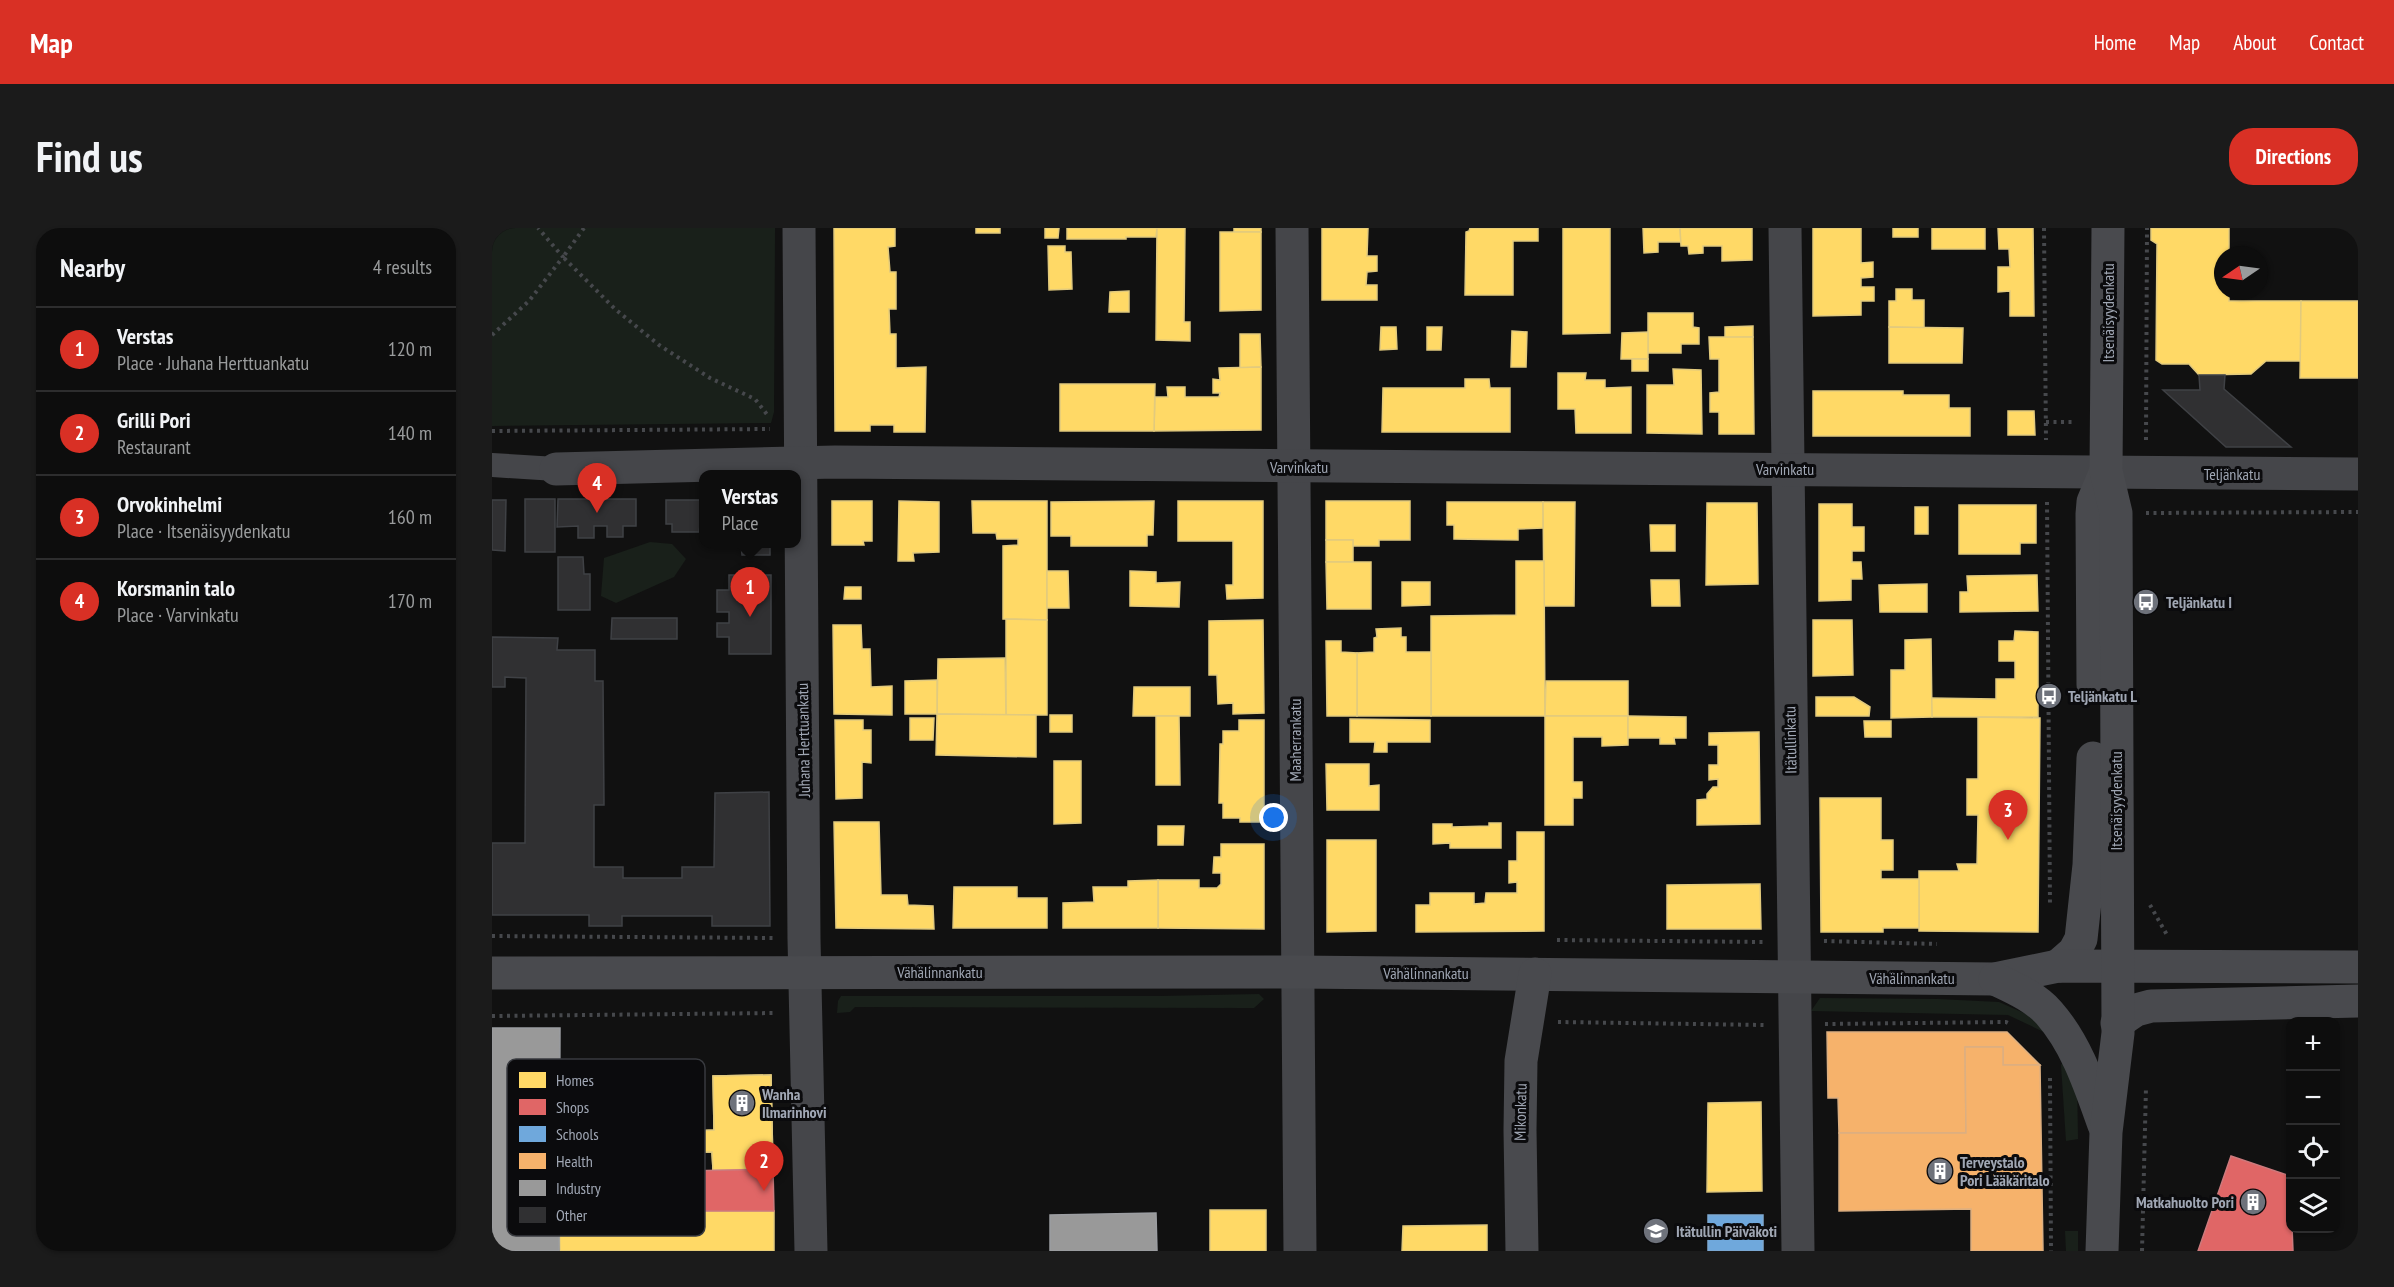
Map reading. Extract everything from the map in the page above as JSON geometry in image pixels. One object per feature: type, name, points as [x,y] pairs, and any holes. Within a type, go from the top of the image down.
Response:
[{"type":"main road","name":"Itsenäisyydenkatu","points":[[2102,1251],[2106,1132],[2117,1023],[2116,513],[2106,471],[2108,228]]},
{"type":"main road","name":"Itsenäisyydenkatu","points":[[2066,959],[2081,939],[2089,865],[2093,784],[2092,514],[2093,502],[2106,471]]},
{"type":"main road","name":"Vähälinnankatu","points":[[492,973],[1297,972],[1995,979],[2066,959],[2117,965],[2358,967]]},
{"type":"main road","name":"Mikonkatu","points":[[1522,1251],[1521,1061],[1535,974]]},
{"type":"main road","name":"Itsenäisyydenkatu","points":[[1995,979],[2025,994],[2048,1012],[2068,1038],[2086,1076],[2106,1132]]},
{"type":"main road","points":[[2117,1023],[2136,1010],[2151,1006],[2358,1001]]},
{"type":"street","name":"Juhana Herttuankatu","points":[[799,228],[800,470]]},
{"type":"street","name":"Maaherrankatu","points":[[1292,228],[1300,1251]]},
{"type":"street","name":"Itätullinkatu","points":[[1785,228],[1786,468],[1797,1251]]},
{"type":"street","name":"Varvinkatu","points":[[492,465],[556,469],[800,463],[2106,471]]},
{"type":"street","name":"Teljänkatu","points":[[2106,471],[2358,474]]},
{"type":"street","name":"Juhana Herttuankatu","points":[[801,548],[804,939],[811,1251]]},
{"type":"path","points":[[538,228],[563,257],[615,309],[658,345],[710,378],[755,399],[772,422]]},
{"type":"path","points":[[492,335],[529,301],[584,228]]},
{"type":"path","points":[[2044,228],[2050,915]]},
{"type":"path","points":[[492,431],[778,429]]},
{"type":"path","points":[[2146,513],[2358,512]]},
{"type":"path","points":[[492,936],[804,939]]},
{"type":"path","points":[[1551,940],[1762,942],[1792,940],[1942,944]]},
{"type":"path","points":[[2050,1076],[2051,1251]]},
{"type":"path","points":[[2142,1251],[2146,1080]]},
{"type":"shaded area","points":[[492,228],[775,228],[774,412],[771,423],[492,426]]},
{"type":"shaded area","points":[[650,542],[672,544],[686,559],[674,577],[616,603],[601,596],[604,558]]},
{"type":"shaded area","points":[[1259,994],[1264,999],[1254,1008],[855,1007],[850,1012],[837,1013],[841,996]]},
{"type":"shaded area","points":[[1820,998],[1999,1002],[2033,1017],[2048,1034],[2008,1015],[1811,1011]]},
{"type":"shaded area","points":[[2068,1055],[2077,1080],[2078,1139],[2066,1141],[2061,1065]]},
{"type":"shaded area","points":[[2065,1231],[2078,1231],[2078,1251],[2066,1251]]},
{"type":"building: Homes","points":[[834,228],[895,228],[895,246],[888,247],[890,272],[896,272],[896,309],[889,309],[890,334],[896,334],[896,368],[926,367],[925,432],[894,432],[894,425],[870,425],[870,431],[835,431]]},
{"type":"building: Homes","points":[[976,228],[1000,228],[1000,233],[976,233]]},
{"type":"building: Homes","points":[[1045,228],[1059,228],[1058,238],[1045,238]]},
{"type":"building: Homes","points":[[1067,228],[1157,228],[1156,237],[1067,239]]},
{"type":"building: Homes","points":[[1157,228],[1185,228],[1184,322],[1190,322],[1190,341],[1156,340]]},
{"type":"building: Homes","points":[[1234,228],[1261,228],[1261,232],[1234,232]]},
{"type":"building: Homes","points":[[1322,228],[1368,228],[1367,256],[1377,256],[1377,271],[1367,272],[1366,285],[1377,285],[1377,300],[1322,300]]},
{"type":"building: Homes","points":[[1470,228],[1538,228],[1538,241],[1513,241],[1513,295],[1465,295],[1466,232]]},
{"type":"building: Homes","points":[[1563,228],[1610,228],[1610,333],[1563,334]]},
{"type":"building: Homes","points":[[1643,228],[1680,228],[1681,242],[1658,242],[1658,252],[1644,253]]},
{"type":"building: Homes","points":[[1680,228],[1752,228],[1752,260],[1722,261],[1722,246],[1703,246],[1703,253],[1689,254],[1688,246],[1681,246]]},
{"type":"building: Homes","points":[[1813,228],[1861,228],[1861,263],[1873,262],[1873,277],[1861,278],[1861,287],[1874,287],[1874,301],[1861,301],[1861,315],[1813,316]]},
{"type":"building: Homes","points":[[1893,228],[1918,228],[1918,237],[1893,237]]},
{"type":"building: Homes","points":[[1932,228],[1985,228],[1985,249],[1932,249]]},
{"type":"building: Homes","points":[[1998,228],[2033,228],[2034,316],[2010,316],[2010,291],[1998,292],[1998,267],[2010,267],[2009,249],[1999,249]]},
{"type":"building: Homes","points":[[2151,228],[2229,228],[2229,246],[2214,246],[2214,300],[2301,301],[2301,361],[2266,361],[2251,374],[2199,375],[2189,364],[2162,364],[2156,360],[2157,244],[2151,240]]},
{"type":"building: Homes","points":[[1220,232],[1261,232],[1261,310],[1220,311]]},
{"type":"building: Homes","points":[[1048,246],[1065,246],[1065,252],[1071,252],[1072,289],[1049,290]]},
{"type":"building: Homes","points":[[1896,289],[1912,289],[1912,300],[1924,300],[1924,328],[1889,327],[1889,301],[1896,301]]},
{"type":"building: Homes","points":[[1129,291],[1129,312],[1109,312],[1110,292]]},
{"type":"building: Homes","points":[[2301,301],[2358,301],[2358,378],[2300,378]]},
{"type":"building: Homes","points":[[1648,313],[1693,313],[1693,327],[1699,328],[1699,344],[1681,344],[1681,353],[1648,353]]},
{"type":"building: Homes","points":[[1753,326],[1753,337],[1725,338],[1725,327]]},
{"type":"building: Homes","points":[[1381,327],[1396,327],[1397,349],[1380,350]]},
{"type":"building: Homes","points":[[1427,327],[1442,327],[1441,350],[1427,350]]},
{"type":"building: Homes","points":[[1889,327],[1963,328],[1962,363],[1889,363]]},
{"type":"building: Homes","points":[[1512,331],[1527,332],[1526,367],[1511,367]]},
{"type":"building: Homes","points":[[1648,332],[1648,359],[1621,359],[1622,333]]},
{"type":"building: Homes","points":[[1240,334],[1260,334],[1261,367],[1240,368]]},
{"type":"building: Homes","points":[[1709,337],[1753,337],[1754,434],[1719,434],[1719,412],[1710,412],[1710,393],[1719,392],[1719,359],[1710,359]]},
{"type":"building: Homes","points":[[1632,359],[1648,359],[1648,371],[1632,371]]},
{"type":"building: Homes","points":[[1261,367],[1261,430],[1154,431],[1155,397],[1168,397],[1167,387],[1185,387],[1185,397],[1219,397],[1220,393],[1213,393],[1213,379],[1220,380],[1219,368]]},
{"type":"building: Homes","points":[[1673,369],[1701,370],[1702,434],[1647,433],[1647,385],[1674,385]]},
{"type":"building: Homes","points":[[1558,373],[1586,373],[1585,380],[1605,380],[1605,388],[1631,387],[1631,433],[1576,433],[1575,409],[1558,409]]},
{"type":"building: Homes","points":[[1465,379],[1489,379],[1490,388],[1510,388],[1510,432],[1382,432],[1383,388],[1465,388]]},
{"type":"building: Homes","points":[[1060,384],[1155,384],[1154,431],[1060,431]]},
{"type":"building: Homes","points":[[1813,391],[1903,391],[1903,395],[1949,395],[1949,408],[1970,408],[1970,436],[1813,436]]},
{"type":"building: Homes","points":[[2008,411],[2034,411],[2035,435],[2008,435]]},
{"type":"building: Homes","points":[[832,501],[872,501],[872,541],[863,541],[864,545],[832,545]]},
{"type":"building: Homes","points":[[899,501],[939,502],[939,552],[913,553],[914,561],[898,561]]},
{"type":"building: Homes","points":[[972,501],[1047,501],[1047,620],[1003,619],[1003,546],[1018,545],[1018,539],[997,539],[996,533],[973,533]]},
{"type":"building: Homes","points":[[1154,501],[1153,535],[1147,535],[1147,546],[1071,546],[1071,536],[1051,536],[1051,502]]},
{"type":"building: Homes","points":[[1178,501],[1263,501],[1263,598],[1227,599],[1226,585],[1233,585],[1233,541],[1178,541]]},
{"type":"building: Homes","points":[[1326,501],[1410,501],[1410,540],[1379,540],[1379,546],[1353,546],[1353,540],[1326,540]]},
{"type":"building: Homes","points":[[1447,502],[1543,502],[1543,528],[1518,529],[1518,540],[1454,539],[1454,525],[1447,525]]},
{"type":"building: Homes","points":[[1543,502],[1575,502],[1574,606],[1544,606]]},
{"type":"building: Homes","points":[[1707,503],[1757,503],[1758,584],[1706,585]]},
{"type":"building: Homes","points":[[1819,504],[1852,504],[1852,527],[1864,527],[1864,551],[1852,551],[1852,562],[1861,562],[1862,579],[1851,579],[1851,600],[1819,601]]},
{"type":"building: Homes","points":[[1959,505],[2036,505],[2036,543],[2020,543],[2020,554],[1959,554]]},
{"type":"building: Homes","points":[[1915,507],[1928,507],[1928,534],[1915,534]]},
{"type":"building: Homes","points":[[1650,525],[1675,525],[1675,551],[1651,551]]},
{"type":"building: Homes","points":[[1326,540],[1353,540],[1353,562],[1326,562]]},
{"type":"building: Homes","points":[[1516,561],[1544,561],[1545,716],[1431,716],[1431,616],[1516,615]]},
{"type":"building: Homes","points":[[1326,562],[1371,562],[1371,609],[1327,609]]},
{"type":"building: Homes","points":[[1047,571],[1068,571],[1069,608],[1047,608]]},
{"type":"building: Homes","points":[[1130,571],[1156,572],[1156,583],[1180,582],[1179,607],[1130,606]]},
{"type":"building: Homes","points":[[2037,575],[2038,611],[1960,612],[1960,592],[1968,592],[1967,576]]},
{"type":"building: Homes","points":[[1651,580],[1679,580],[1680,606],[1652,606]]},
{"type":"building: Homes","points":[[1402,582],[1430,582],[1430,605],[1402,606]]},
{"type":"building: Homes","points":[[1927,584],[1927,612],[1880,612],[1879,585]]},
{"type":"building: Homes","points":[[845,587],[861,587],[861,599],[844,599]]},
{"type":"building: Homes","points":[[1006,619],[1047,620],[1047,715],[1006,715]]},
{"type":"building: Homes","points":[[1263,620],[1264,713],[1233,714],[1233,703],[1218,704],[1217,675],[1209,675],[1209,621]]},
{"type":"building: Homes","points":[[1813,620],[1852,620],[1853,675],[1813,676]]},
{"type":"building: Homes","points":[[833,625],[861,625],[862,649],[870,649],[871,687],[892,686],[892,715],[834,714]]},
{"type":"building: Homes","points":[[1401,628],[1401,637],[1406,637],[1406,652],[1431,652],[1431,716],[1357,716],[1357,653],[1374,652],[1376,629]]},
{"type":"building: Homes","points":[[2015,631],[2038,632],[2038,717],[1932,717],[1931,698],[1996,699],[1996,679],[2015,679],[2015,661],[1999,661],[1999,641],[2014,641]]},
{"type":"building: Homes","points":[[1931,639],[1932,717],[1891,718],[1891,670],[1905,670],[1905,640]]},
{"type":"building: Homes","points":[[1326,641],[1341,641],[1341,652],[1357,653],[1357,716],[1327,716]]},
{"type":"building: Homes","points":[[1005,658],[1006,715],[937,714],[938,659]]},
{"type":"building: Homes","points":[[937,680],[937,714],[905,714],[905,681]]},
{"type":"building: Homes","points":[[1546,681],[1628,681],[1628,716],[1545,716]]},
{"type":"building: Homes","points":[[1134,687],[1190,687],[1190,716],[1133,716]]},
{"type":"building: Homes","points":[[1816,697],[1854,697],[1870,707],[1869,716],[1816,716]]},
{"type":"building: Homes","points":[[937,714],[1036,715],[1036,757],[936,755]]},
{"type":"building: Homes","points":[[1050,715],[1072,715],[1072,732],[1050,732]]},
{"type":"building: Homes","points":[[1156,716],[1179,716],[1180,785],[1156,785]]},
{"type":"building: Homes","points":[[1545,716],[1628,716],[1628,745],[1602,746],[1602,737],[1573,737],[1573,782],[1582,782],[1582,798],[1573,798],[1573,825],[1545,825]]},
{"type":"building: Homes","points":[[1628,716],[1686,717],[1686,738],[1674,738],[1675,744],[1660,744],[1660,738],[1628,738]]},
{"type":"building: Homes","points":[[1978,717],[2040,718],[2038,932],[1919,931],[1919,871],[1959,871],[1957,864],[1977,864],[1978,815],[1967,815],[1967,779],[1978,779]]},
{"type":"building: Homes","points":[[910,718],[934,718],[933,740],[910,740]]},
{"type":"building: Homes","points":[[1350,719],[1430,720],[1430,742],[1387,742],[1387,752],[1374,752],[1375,742],[1350,742]]},
{"type":"building: Homes","points":[[835,720],[863,720],[863,730],[871,730],[871,763],[862,762],[862,798],[836,799]]},
{"type":"building: Homes","points":[[1239,720],[1264,720],[1264,822],[1240,822],[1240,818],[1223,818],[1223,803],[1219,803],[1220,744],[1223,744],[1223,731],[1239,731]]},
{"type":"building: Homes","points":[[1864,721],[1891,721],[1891,737],[1865,737]]},
{"type":"building: Homes","points":[[1759,732],[1760,824],[1697,825],[1697,800],[1707,799],[1707,794],[1713,787],[1718,787],[1718,779],[1709,780],[1709,765],[1718,765],[1718,745],[1709,745],[1709,733]]},
{"type":"building: Homes","points":[[1054,761],[1081,761],[1081,823],[1054,824]]},
{"type":"building: Homes","points":[[1326,764],[1369,764],[1369,786],[1379,785],[1379,810],[1327,810]]},
{"type":"building: Homes","points":[[1820,798],[1881,798],[1881,840],[1893,840],[1893,870],[1881,870],[1881,879],[1919,879],[1919,928],[1883,928],[1883,932],[1821,932]]},
{"type":"building: Homes","points":[[834,822],[879,822],[881,895],[907,895],[908,905],[933,906],[934,929],[836,928]]},
{"type":"building: Homes","points":[[1489,823],[1501,823],[1501,848],[1450,848],[1450,843],[1433,844],[1433,824],[1452,824],[1452,827],[1489,826]]},
{"type":"building: Homes","points":[[1158,826],[1184,826],[1183,845],[1158,845]]},
{"type":"building: Homes","points":[[1517,832],[1544,832],[1544,931],[1416,932],[1416,905],[1430,905],[1430,893],[1474,893],[1474,904],[1485,903],[1486,893],[1517,893],[1517,882],[1509,883],[1509,861],[1517,861]]},
{"type":"building: Homes","points":[[1327,840],[1376,840],[1376,931],[1327,932]]},
{"type":"building: Homes","points":[[1221,844],[1264,844],[1264,929],[1158,928],[1158,880],[1199,880],[1199,888],[1217,888],[1221,884],[1221,873],[1213,873],[1214,857],[1221,857]]},
{"type":"building: Homes","points":[[1158,880],[1158,928],[1063,928],[1063,903],[1094,902],[1093,887],[1128,887],[1128,881]]},
{"type":"building: Homes","points":[[1760,884],[1761,929],[1667,929],[1667,885]]},
{"type":"building: Homes","points":[[954,887],[1017,887],[1017,898],[1047,898],[1047,928],[953,928]]},
{"type":"building: Homes","name":"Wanha Ilmarinhovi","points":[[771,1075],[773,1169],[713,1170],[712,1152],[705,1152],[705,1130],[714,1130],[713,1076]]},
{"type":"building: Homes","name":"Wanha Ilmarinhovi","points":[[771,1075],[773,1169],[713,1170],[712,1152],[705,1152],[705,1130],[714,1130],[713,1076]]},
{"type":"building: Homes","points":[[1761,1102],[1762,1191],[1707,1192],[1708,1103]]},
{"type":"building: Homes","points":[[1210,1210],[1266,1210],[1266,1251],[1210,1251]]},
{"type":"building: Homes","points":[[705,1211],[774,1211],[774,1251],[560,1251],[560,1236],[705,1236]]},
{"type":"building: Homes","points":[[1487,1225],[1487,1251],[1402,1251],[1403,1226]]},
{"type":"building: Shops","name":"Matkahuolto Pori","points":[[2231,1156],[2286,1175],[2286,1233],[2292,1233],[2293,1251],[2198,1251]]},
{"type":"building: Shops","points":[[773,1169],[774,1211],[705,1211],[705,1171]]},
{"type":"building: Schools","points":[[1708,1215],[1763,1215],[1763,1251],[1708,1251]]},
{"type":"building: Health","points":[[1827,1032],[2007,1032],[2040,1065],[2003,1065],[2003,1047],[1965,1047],[1966,1133],[1839,1133],[1838,1098],[1828,1098]]},
{"type":"building: Health","name":"Terveystalo Pori Lääkäritalo","points":[[1965,1047],[2003,1047],[2003,1065],[2040,1065],[2043,1251],[1971,1251],[1971,1209],[1839,1211],[1839,1133],[1966,1133]]},
{"type":"building: Industry","points":[[492,1028],[560,1028],[560,1059],[507,1059],[507,1236],[559,1236],[559,1251],[492,1251]]},
{"type":"building: Industry","points":[[1156,1213],[1157,1251],[1050,1251],[1050,1215]]},
{"type":"building: Other","points":[[2199,375],[2225,375],[2224,389],[2291,447],[2226,447],[2163,390],[2200,390]]},
{"type":"building: Other","points":[[525,499],[555,499],[555,552],[525,552]]},
{"type":"building: Other","points":[[558,499],[636,499],[636,526],[623,526],[623,537],[607,537],[607,526],[594,526],[594,538],[578,538],[578,526],[557,527]]},
{"type":"building: Other","points":[[492,500],[506,500],[505,551],[492,550]]},
{"type":"building: Other","points":[[666,500],[699,500],[699,532],[672,532],[672,524],[666,524]]},
{"type":"building: Other","points":[[741,548],[770,548],[770,555],[742,555]]},
{"type":"building: Other","points":[[558,557],[583,557],[584,574],[590,574],[590,610],[558,610]]},
{"type":"building: Other","points":[[729,575],[771,575],[771,654],[729,654],[729,637],[717,637],[717,623],[729,623],[729,612],[717,612],[717,590],[729,590]]},
{"type":"building: Other","points":[[612,618],[677,618],[677,639],[611,639]]},
{"type":"building: Other","points":[[492,637],[558,638],[557,650],[595,650],[595,681],[603,681],[604,805],[594,805],[594,867],[623,867],[623,878],[682,878],[682,867],[714,867],[715,793],[769,792],[770,926],[712,926],[712,916],[622,916],[622,926],[589,926],[589,915],[492,915],[492,843],[525,843],[526,678],[505,677],[505,687],[492,687]]},
{"type":"place","name":"Korsmanin talo","points":[[597,513]]},
{"type":"place","name":"Teljänkatu I","points":[[2146,602]]},
{"type":"place","name":"Verstas","points":[[750,617]]},
{"type":"place","name":"Teljänkatu L","points":[[2049,696]]},
{"type":"place","name":"Orvokinhelmi","points":[[2008,840]]},
{"type":"place","name":"Wanha Ilmarinhovi","points":[[742,1103]]},
{"type":"place","name":"Terveystalo Pori Lääkäritalo","points":[[1940,1171]]},
{"type":"place","name":"Grilli Pori","points":[[764,1191]]},
{"type":"place","name":"Matkahuolto Pori","points":[[2253,1202]]},
{"type":"place","name":"Itätullin Päiväkoti","points":[[1656,1231]]}]
